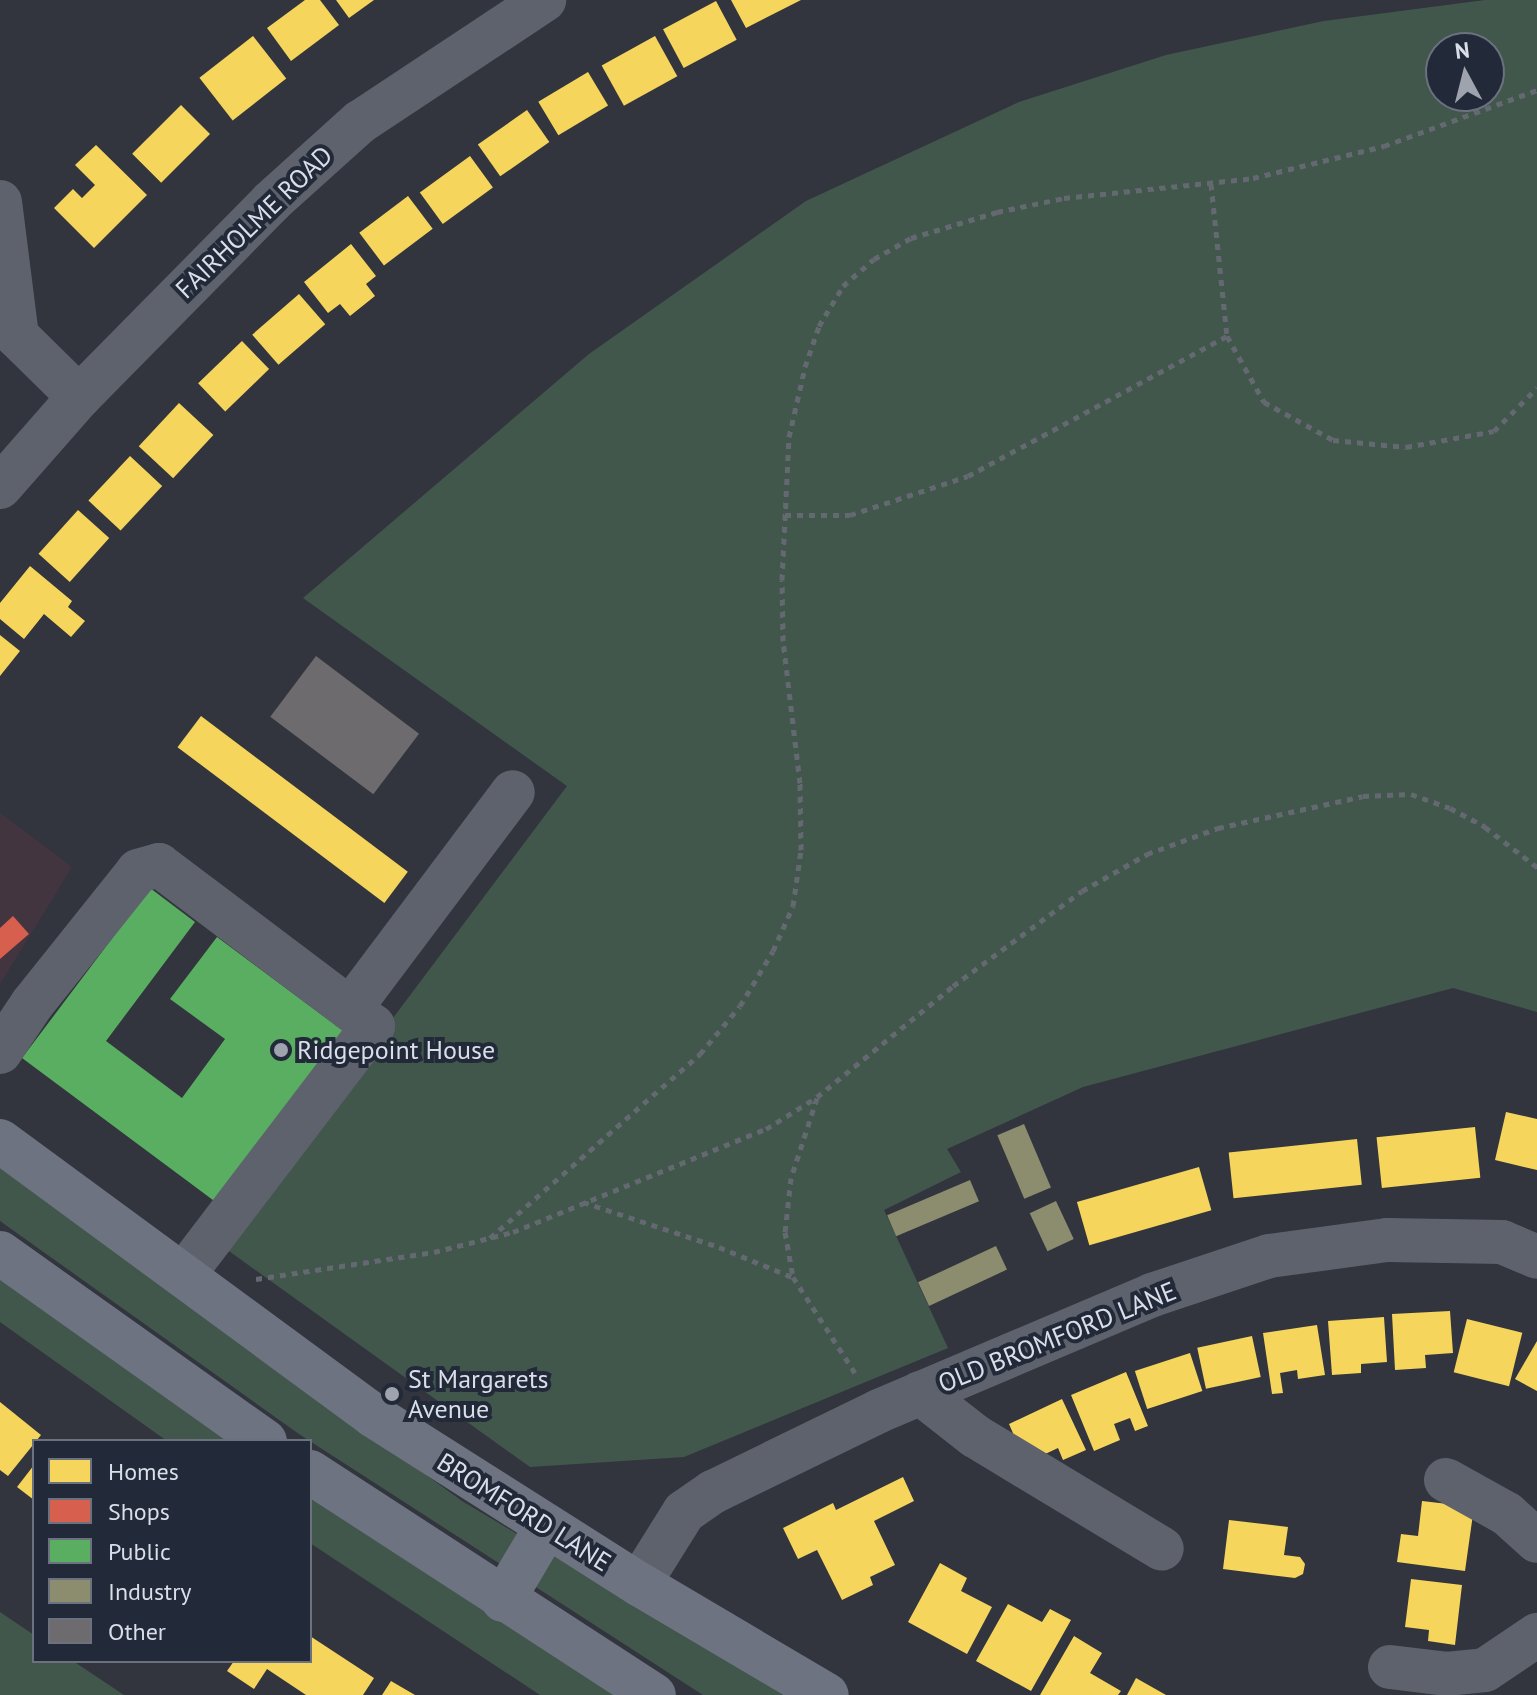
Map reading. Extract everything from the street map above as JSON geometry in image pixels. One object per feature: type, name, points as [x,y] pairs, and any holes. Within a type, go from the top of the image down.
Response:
[{"type":"main road","name":"BROMFORD LANE","points":[[0,1141],[374,1416],[639,1584],[827,1695]]},
{"type":"main road","points":[[0,1253],[262,1439]]},
{"type":"main road","points":[[312,1473],[503,1600],[654,1695]]},
{"type":"main road","points":[[503,1600],[547,1526]]},
{"type":"street","name":"FAIRHOLME ROAD","points":[[0,487],[79,397],[271,202],[360,122],[544,0]]},
{"type":"street","points":[[0,202],[17,336],[79,397]]},
{"type":"street","points":[[350,1009],[513,792]]},
{"type":"street","points":[[0,1052],[32,1004],[138,871],[159,865],[373,1026],[191,1281]]},
{"type":"street","name":"OLD BROMFORD LANE","points":[[639,1584],[684,1512],[713,1492],[879,1411],[1152,1295],[1269,1256],[1387,1240],[1502,1242],[1537,1257]]},
{"type":"street","points":[[920,1393],[975,1436],[1162,1549]]},
{"type":"street","points":[[1446,1480],[1496,1507],[1537,1541]]},
{"type":"street","points":[[1390,1667],[1447,1674],[1485,1670],[1537,1635]]},
{"type":"path","points":[[490,1238],[700,1054],[740,1006],[773,951],[793,906],[801,850],[800,783],[783,641],[789,437],[805,367],[819,326],[843,286],[874,259],[911,238],[997,212],[1064,198],[1253,178],[1384,146],[1537,90]]},
{"type":"path","points":[[1211,184],[1227,336],[1264,402],[1333,440],[1406,447],[1494,431],[1537,388]]},
{"type":"path","points":[[785,515],[850,515],[968,476],[1227,336]]},
{"type":"path","points":[[191,1281],[434,1252],[490,1238],[766,1129],[817,1097],[953,986],[1082,891],[1147,854],[1218,828],[1363,796],[1411,794],[1450,808],[1485,827],[1537,867]]},
{"type":"path","points":[[817,1097],[791,1178],[785,1232],[793,1277],[879,1411]]},
{"type":"path","points":[[582,1202],[719,1247],[793,1277]]},
{"type":"shaded area","points":[[0,813],[72,867],[0,984]]},
{"type":"green space","points":[[1485,0],[1537,0],[1537,1012],[1453,988],[1083,1087],[947,1149],[961,1172],[884,1210],[948,1348],[684,1457],[530,1467],[222,1246],[567,786],[303,598],[589,354],[806,201],[1019,102],[1166,55],[1324,21]]},
{"type":"green space","points":[[0,1165],[462,1501],[787,1695],[703,1695],[312,1442],[312,1439],[299,1434],[0,1221]]},
{"type":"green space","points":[[0,1273],[232,1439],[164,1439],[0,1322]]},
{"type":"green space","points":[[312,1491],[627,1695],[540,1695],[312,1544]]},
{"type":"green space","points":[[0,1612],[32,1634],[32,1663],[76,1663],[124,1695],[0,1695]]},
{"type":"building: Homes","points":[[305,0],[320,0],[339,25],[291,61],[267,28]]},
{"type":"building: Homes","points":[[336,0],[374,0],[349,18]]},
{"type":"building: Homes","points":[[731,0],[801,0],[746,28]]},
{"type":"building: Homes","points":[[716,1],[737,40],[684,68],[663,29]]},
{"type":"building: Homes","points":[[253,36],[286,79],[233,120],[199,78]]},
{"type":"building: Homes","points":[[655,36],[677,76],[624,106],[602,66]]},
{"type":"building: Homes","points":[[588,72],[608,105],[558,135],[538,102]]},
{"type":"building: Homes","points":[[181,105],[210,134],[161,183],[132,154]]},
{"type":"building: Homes","points":[[527,110],[549,142],[500,176],[478,144]]},
{"type":"building: Homes","points":[[96,145],[147,195],[94,248],[54,208],[73,189],[82,198],[95,185],[75,165]]},
{"type":"building: Homes","points":[[470,156],[493,188],[443,224],[420,192]]},
{"type":"building: Homes","points":[[408,196],[433,229],[384,265],[359,233]]},
{"type":"building: Homes","points":[[351,244],[376,276],[366,284],[375,296],[350,316],[340,304],[328,313],[304,282]]},
{"type":"building: Homes","points":[[299,294],[325,324],[278,365],[252,335]]},
{"type":"building: Homes","points":[[242,341],[269,369],[225,411],[198,383]]},
{"type":"building: Homes","points":[[179,403],[213,435],[173,478],[139,446]]},
{"type":"building: Homes","points":[[130,456],[162,486],[121,531],[88,501]]},
{"type":"building: Homes","points":[[78,510],[109,538],[70,582],[39,554]]},
{"type":"building: Homes","points":[[30,566],[72,601],[68,607],[85,621],[71,637],[44,614],[24,639],[0,619],[0,603]]},
{"type":"building: Homes","points":[[0,635],[20,651],[0,676]]},
{"type":"building: Homes","points":[[201,716],[408,872],[384,903],[178,747]]},
{"type":"building: Homes","points":[[1506,1112],[1537,1119],[1537,1170],[1495,1160]]},
{"type":"building: Homes","points":[[1475,1127],[1480,1178],[1382,1188],[1377,1137]]},
{"type":"building: Homes","points":[[1357,1139],[1362,1185],[1234,1198],[1229,1152]]},
{"type":"building: Homes","points":[[1199,1167],[1211,1210],[1089,1245],[1077,1202]]},
{"type":"building: Homes","points":[[1450,1311],[1453,1353],[1425,1355],[1426,1368],[1395,1370],[1392,1314]]},
{"type":"building: Homes","points":[[1384,1317],[1387,1362],[1361,1364],[1361,1373],[1332,1375],[1328,1321]]},
{"type":"building: Homes","points":[[1467,1319],[1522,1333],[1509,1386],[1454,1372]]},
{"type":"building: Homes","points":[[1317,1325],[1325,1375],[1298,1379],[1297,1370],[1280,1373],[1283,1393],[1272,1394],[1263,1333]]},
{"type":"building: Homes","points":[[1252,1336],[1261,1377],[1206,1389],[1197,1348]]},
{"type":"building: Homes","points":[[1537,1341],[1537,1391],[1515,1379]]},
{"type":"building: Homes","points":[[1190,1353],[1202,1391],[1147,1409],[1135,1371]]},
{"type":"building: Homes","points":[[1126,1372],[1148,1426],[1135,1431],[1130,1418],[1114,1424],[1120,1440],[1094,1451],[1071,1395]]},
{"type":"building: Homes","points":[[1062,1399],[1086,1450],[1063,1460],[1058,1448],[1026,1463],[1009,1424]]},
{"type":"building: Homes","points":[[0,1402],[41,1435],[32,1439],[32,1446],[8,1476],[0,1470]]},
{"type":"building: Homes","points":[[32,1468],[32,1498],[17,1487]]},
{"type":"building: Homes","points":[[903,1477],[914,1501],[874,1521],[895,1565],[870,1577],[873,1585],[842,1600],[817,1550],[798,1559],[783,1528],[833,1503],[836,1510]]},
{"type":"building: Homes","points":[[1422,1501],[1474,1507],[1465,1571],[1397,1562],[1401,1534],[1418,1536]]},
{"type":"building: Homes","points":[[1229,1520],[1288,1527],[1284,1555],[1300,1557],[1305,1564],[1303,1574],[1295,1578],[1223,1569]]},
{"type":"building: Homes","points":[[940,1563],[967,1578],[961,1591],[992,1607],[967,1654],[908,1622]]},
{"type":"building: Homes","points":[[1411,1579],[1462,1585],[1455,1645],[1428,1641],[1429,1630],[1405,1627]]},
{"type":"building: Homes","points":[[1008,1604],[1042,1622],[1050,1609],[1071,1620],[1031,1691],[976,1661]]},
{"type":"building: Homes","points":[[1074,1636],[1102,1653],[1090,1673],[1121,1691],[1118,1695],[1040,1695]]},
{"type":"building: Homes","points":[[312,1637],[374,1678],[363,1695],[306,1695],[267,1669],[254,1689],[227,1671],[233,1663],[312,1663]]},
{"type":"building: Homes","points":[[1136,1678],[1166,1695],[1127,1695]]},
{"type":"building: Homes","points":[[391,1681],[415,1695],[382,1695]]},
{"type":"building: Shops","points":[[13,916],[29,934],[0,959],[0,928]]},
{"type":"building: Public","name":"Ridgepoint House","points":[[150,888],[195,922],[106,1041],[182,1098],[225,1039],[170,999],[217,937],[330,1021],[342,1005],[358,1017],[225,1209],[22,1058]]},
{"type":"building: Industry","points":[[1024,1124],[1051,1188],[1024,1199],[997,1135]]},
{"type":"building: Industry","points":[[970,1180],[979,1201],[896,1236],[887,1215]]},
{"type":"building: Industry","points":[[1056,1201],[1074,1239],[1047,1251],[1030,1213]]},
{"type":"building: Industry","points":[[996,1246],[1007,1270],[929,1306],[918,1282]]},
{"type":"building: Other","points":[[316,656],[419,734],[373,794],[270,717]]},
{"type":"place","name":"Ridgepoint House","points":[[281,1050]]},
{"type":"place","name":"St Margarets Avenue","points":[[392,1394]]}]
